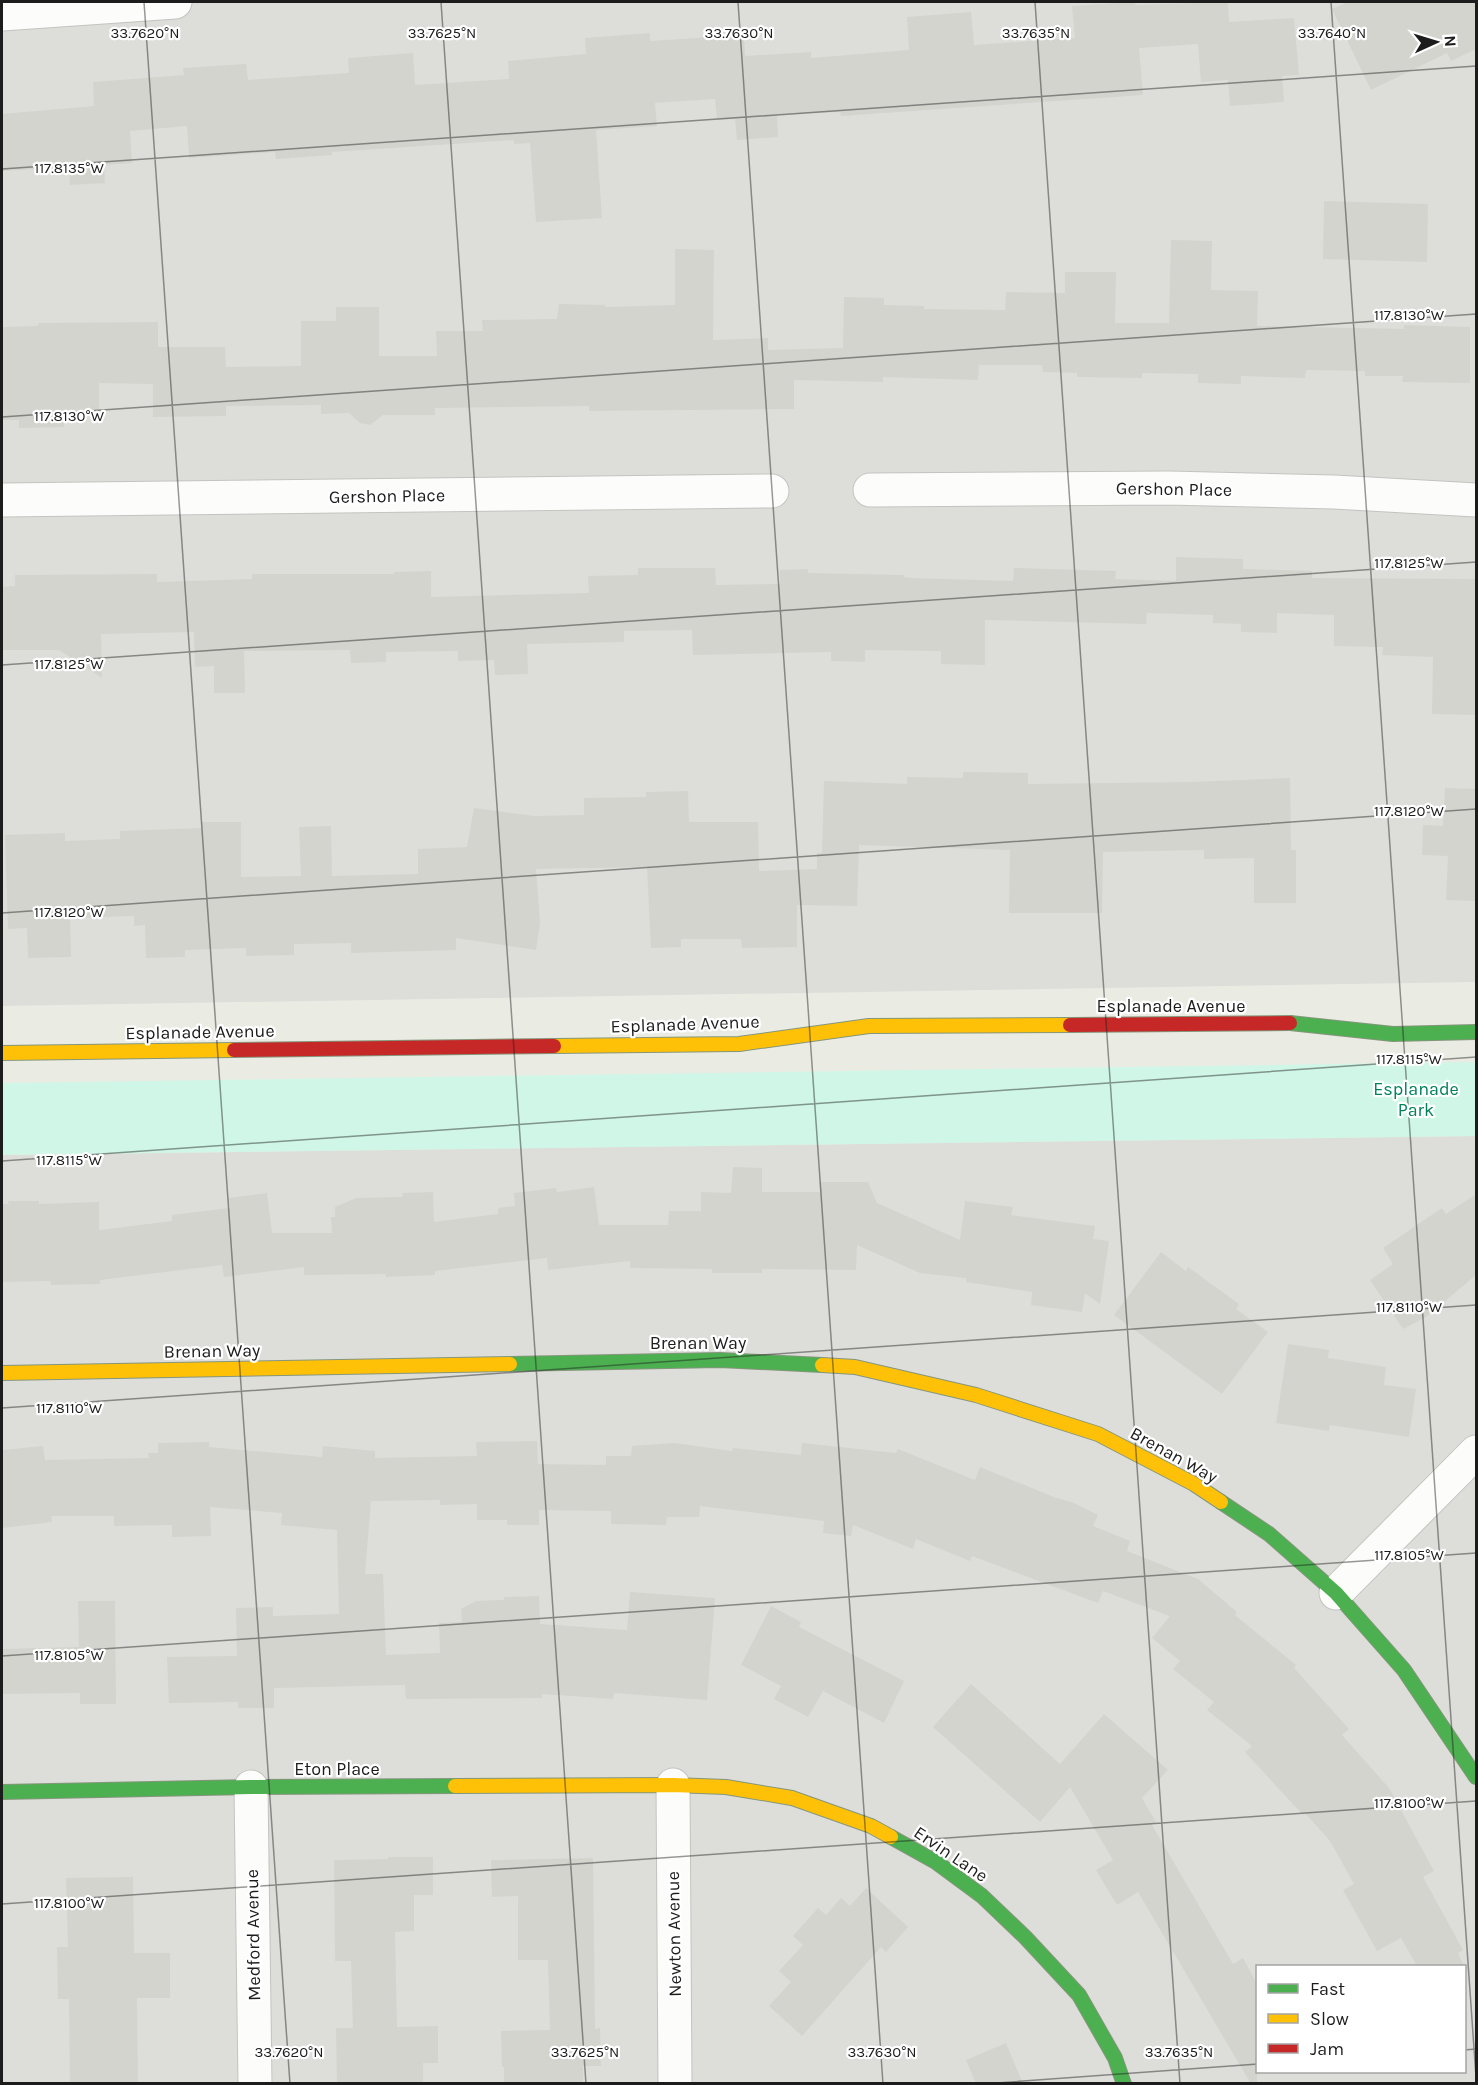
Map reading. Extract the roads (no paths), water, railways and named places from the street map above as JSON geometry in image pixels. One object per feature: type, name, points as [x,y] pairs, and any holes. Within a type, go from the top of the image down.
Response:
[{"type":"street","points":[[2,14],[176,2]]},
{"type":"street","name":"Gershon Place","points":[[870,490],[1169,488],[1334,492],[1476,500]]},
{"type":"street","name":"Gershon Place","points":[[2,500],[772,491]]},
{"type":"street","name":"Esplanade Avenue","points":[[2,1053],[739,1044],[869,1026],[1286,1023],[1394,1034],[1476,1032]]},
{"type":"street","name":"Brenan Way","points":[[2,1373],[720,1360],[855,1367],[976,1395],[1098,1434],[1203,1490],[1269,1534],[1336,1593],[1404,1670],[1476,1777]]},
{"type":"street","points":[[1336,1593],[1476,1452]]},
{"type":"street","name":"Eton Place","points":[[2,1792],[251,1787],[672,1785]]},
{"type":"street","name":"Newton Avenue","points":[[672,1785],[675,2084]]},
{"type":"street","name":"Ervin Lane","points":[[672,1785],[726,1787],[792,1798],[871,1826],[936,1862],[982,1896],[1025,1937],[1079,1995],[1115,2058],[1124,2084]]},
{"type":"street","name":"Medford Avenue","points":[[251,1787],[255,2084]]},
{"type":"park label","name":"Esplanade Park","points":[[1416,1099]]}]
